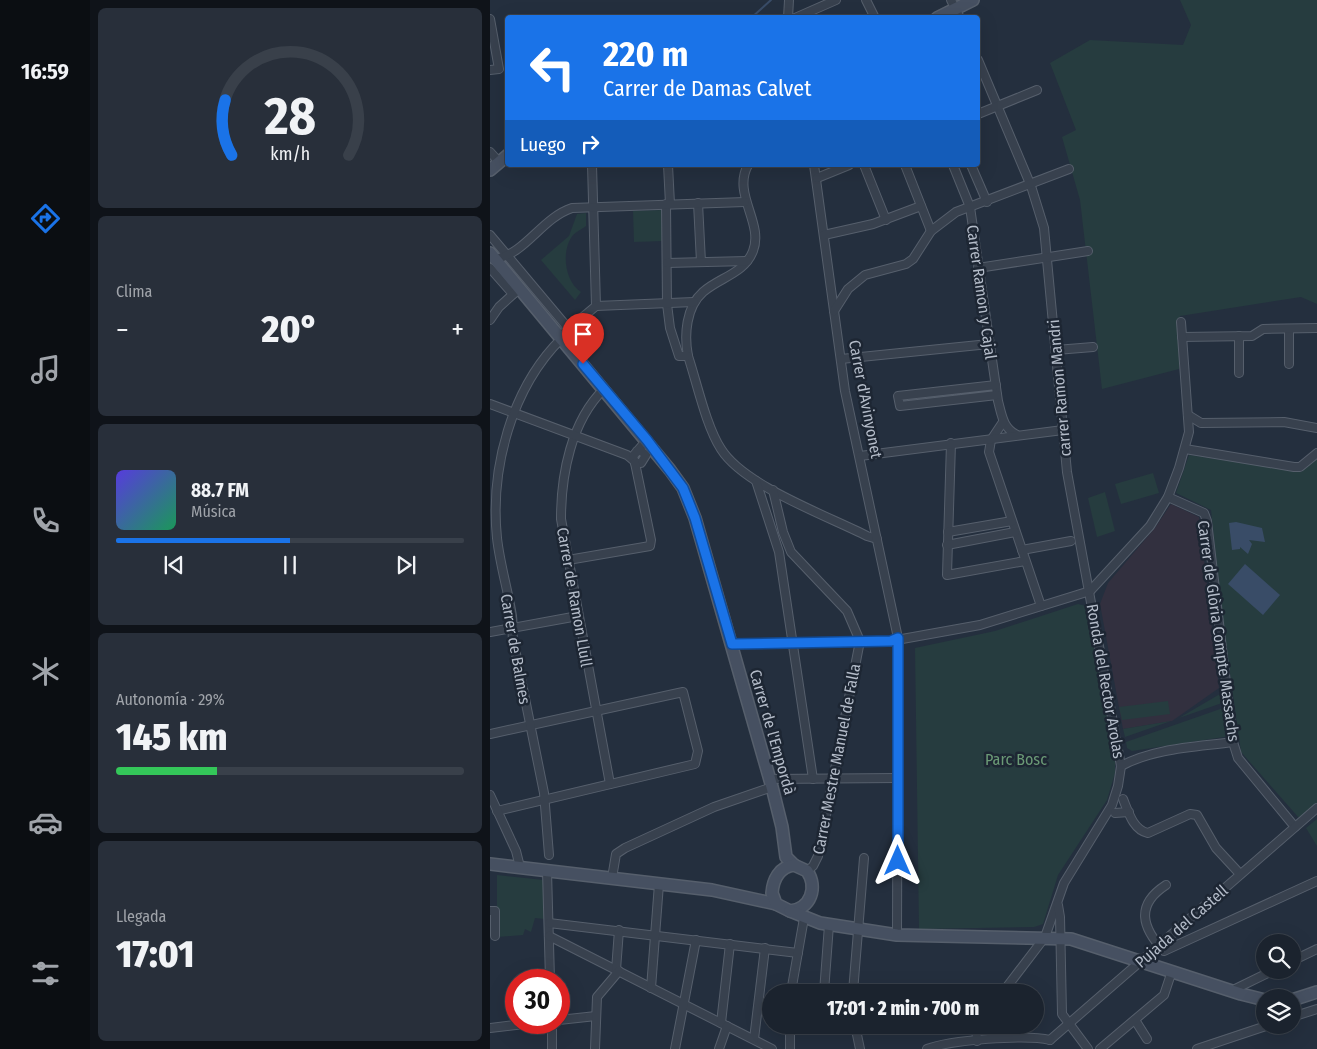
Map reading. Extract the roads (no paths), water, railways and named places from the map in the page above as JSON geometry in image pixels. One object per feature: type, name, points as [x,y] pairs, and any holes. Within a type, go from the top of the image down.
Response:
[{"type":"main road","points":[[943,15],[973,0]]},
{"type":"main road","name":"Carrer de l'Empordà","points":[[492,260],[517,291],[563,334],[604,389],[678,480],[688,499],[732,644],[771,783],[782,827],[784,846]]},
{"type":"main road","points":[[784,846],[786,856],[794,865],[808,871],[813,882],[809,901],[810,913],[817,922]]},
{"type":"main road","points":[[776,904],[772,893],[784,846]]},
{"type":"main road","points":[[490,864],[738,895],[776,904],[790,912],[817,922],[898,935],[1061,938],[1090,944],[1256,998]]},
{"type":"main road","points":[[738,895],[761,893],[775,881],[786,867],[794,865]]},
{"type":"main road","points":[[790,912],[802,908],[809,901]]},
{"type":"main road","points":[[1301,997],[1317,992]]},
{"type":"street","points":[[788,15],[789,0]]},
{"type":"street","points":[[802,15],[836,0]]},
{"type":"street","points":[[866,0],[874,15]]},
{"type":"street","points":[[490,19],[500,69],[490,70]]},
{"type":"street","name":"carrer Ramon Mandri","points":[[980,65],[1031,186],[1044,228],[1063,430],[1072,502],[1090,590]]},
{"type":"street","points":[[980,113],[1036,90]]},
{"type":"street","points":[[490,152],[499,162]]},
{"type":"street","points":[[592,167],[596,306],[694,302]]},
{"type":"street","points":[[668,167],[667,304],[670,328],[679,356],[688,356]]},
{"type":"street","points":[[747,167],[743,182],[754,238],[753,250],[740,269],[704,291],[694,302],[686,327],[685,342],[688,356],[721,449],[730,461],[773,490],[877,539]]},
{"type":"street","name":"Carrer d'Avinyonet","points":[[814,167],[841,359],[898,638],[898,935]]},
{"type":"street","points":[[817,178],[843,167]]},
{"type":"street","points":[[865,167],[886,220]]},
{"type":"street","points":[[906,167],[931,231]]},
{"type":"street","name":"Carrer Ramon y Cajal","points":[[954,167],[970,207],[989,344],[1003,422]]},
{"type":"street","name":"Carrer Ramon y Cajal","points":[[972,167],[987,202]]},
{"type":"street","points":[[834,311],[848,289],[865,275],[906,264],[913,260],[931,231],[956,212],[1031,186],[1069,169]]},
{"type":"street","points":[[492,260],[508,257],[564,210],[594,206],[746,202]]},
{"type":"street","points":[[698,203],[701,262]]},
{"type":"street","points":[[824,235],[886,220],[922,206]]},
{"type":"street","name":"Carrer de l'Empordà","points":[[490,235],[563,334]]},
{"type":"street","points":[[978,268],[1088,251]]},
{"type":"street","points":[[667,263],[747,261]]},
{"type":"street","points":[[490,320],[517,291]]},
{"type":"street","name":"Carrer de Balmes","points":[[549,855],[545,799],[500,556],[496,518],[500,461],[514,413],[535,370],[563,334],[596,306]]},
{"type":"street","points":[[732,644],[891,641],[898,638],[980,625],[1090,590],[1150,526],[1168,497],[1185,449],[1188,415],[1181,322]]},
{"type":"street","points":[[1182,338],[1252,336],[1263,329],[1317,328]]},
{"type":"street","points":[[1289,329],[1289,364]]},
{"type":"street","points":[[1238,336],[1239,373]]},
{"type":"street","points":[[841,359],[989,344]]},
{"type":"street","points":[[1056,350],[1093,347]]},
{"type":"street","points":[[996,385],[898,396],[900,406],[997,395]]},
{"type":"street","name":"Carrer de Ramon Llull","points":[[604,389],[596,397],[575,436],[561,496],[562,536],[610,784]]},
{"type":"street","points":[[490,404],[635,459],[650,459],[657,453]]},
{"type":"street","points":[[1188,415],[1201,423],[1284,422],[1317,428]]},
{"type":"street","points":[[1016,435],[1009,431],[1003,422],[991,440],[989,452],[1041,606]]},
{"type":"street","points":[[1188,432],[1201,423]]},
{"type":"street","points":[[860,456],[1063,430]]},
{"type":"street","points":[[568,560],[650,546],[651,540],[635,459],[647,440]]},
{"type":"street","points":[[950,444],[947,575],[1025,560]]},
{"type":"street","points":[[1185,449],[1294,467],[1300,467],[1317,453]]},
{"type":"street","points":[[635,459],[644,452],[646,459]]},
{"type":"street","points":[[756,480],[779,552],[813,779]]},
{"type":"street","name":"Carrer Mestre Manuel de Falla","points":[[773,490],[783,532],[791,552],[847,611],[860,641],[818,856],[808,871]]},
{"type":"street","name":"Carrer de Glòria Compte Massachs","points":[[1168,497],[1204,513],[1207,521],[1233,742],[1238,758],[1295,827]]},
{"type":"street","points":[[948,532],[1012,521]]},
{"type":"street","points":[[947,545],[1016,532]]},
{"type":"street","points":[[1022,550],[1071,542]]},
{"type":"street","name":"Ronda del Rector Arolas","points":[[1009,984],[1045,937],[1058,905],[1064,883],[1112,804],[1118,786],[1122,766],[1090,590]]},
{"type":"street","points":[[490,632],[578,616]]},
{"type":"street","points":[[490,734],[684,692],[698,751],[695,764],[497,811]]},
{"type":"street","points":[[1122,766],[1133,759],[1156,754],[1233,742]]},
{"type":"street","points":[[612,878],[616,854],[625,848],[771,783],[833,778],[898,778]]},
{"type":"street","points":[[490,795],[516,851],[520,868]]},
{"type":"street","points":[[1123,799],[1137,828],[1148,833],[1190,814],[1197,815],[1216,848],[1240,874]]},
{"type":"street","name":"Pujada del Castell","points":[[1046,1039],[1068,1024],[1141,961],[1161,948],[1240,874],[1317,808]]},
{"type":"street","points":[[1115,813],[1129,812]]},
{"type":"street","points":[[854,984],[864,858]]},
{"type":"street","points":[[547,871],[550,969]]},
{"type":"street","points":[[1166,885],[1155,894],[1146,909],[1146,928],[1161,948],[1317,881]]},
{"type":"street","points":[[651,988],[659,884]]},
{"type":"street","name":"Ronda del Rector Arolas","points":[[1058,905],[1061,938],[1062,1014]]},
{"type":"street","points":[[490,910],[495,911],[495,936]]},
{"type":"street","points":[[792,984],[804,918]]},
{"type":"street","points":[[549,922],[798,953]]},
{"type":"street","points":[[1051,922],[1055,934],[1061,938]]},
{"type":"street","points":[[825,984],[829,924]]},
{"type":"street","points":[[595,1049],[597,997],[617,970],[619,930]]},
{"type":"street","points":[[549,936],[772,1049]]},
{"type":"street","points":[[676,1049],[696,940]]},
{"type":"street","points":[[719,1049],[724,1025],[730,944]]},
{"type":"street","points":[[754,1039],[765,948]]},
{"type":"street","points":[[1301,957],[1317,949]]},
{"type":"street","points":[[1100,1049],[1164,995],[1172,971]]},
{"type":"street","points":[[1232,991],[1256,979]]},
{"type":"street","points":[[1301,1014],[1317,1009]]},
{"type":"street","points":[[1062,1014],[1088,1049]]},
{"type":"street","points":[[927,1049],[951,1042],[1046,1039],[1057,1030],[1062,1014]]},
{"type":"street","points":[[570,1019],[596,1016]]},
{"type":"street","points":[[1135,1020],[1147,1039]]},
{"type":"street","points":[[490,1028],[505,1026]]},
{"type":"street","points":[[1196,1049],[1256,1029]]},
{"type":"street","points":[[552,1034],[552,1049]]},
{"type":"street","points":[[790,1034],[790,1049]]},
{"type":"street","points":[[856,1034],[860,1049]]},
{"type":"street","points":[[977,1034],[977,1041]]},
{"type":"street","points":[[1046,1039],[1051,1049]]},
{"type":"water","points":[[1236,522],[1262,528],[1265,542],[1249,540],[1252,544],[1248,554],[1240,547],[1240,549],[1232,550],[1229,523]]},
{"type":"water","points":[[1245,564],[1280,595],[1263,615],[1228,584]]},
{"type":"waterway","points":[[754,15],[771,0]]},
{"type":"park label","name":"Parc Bosc","points":[[1016,759]]}]
